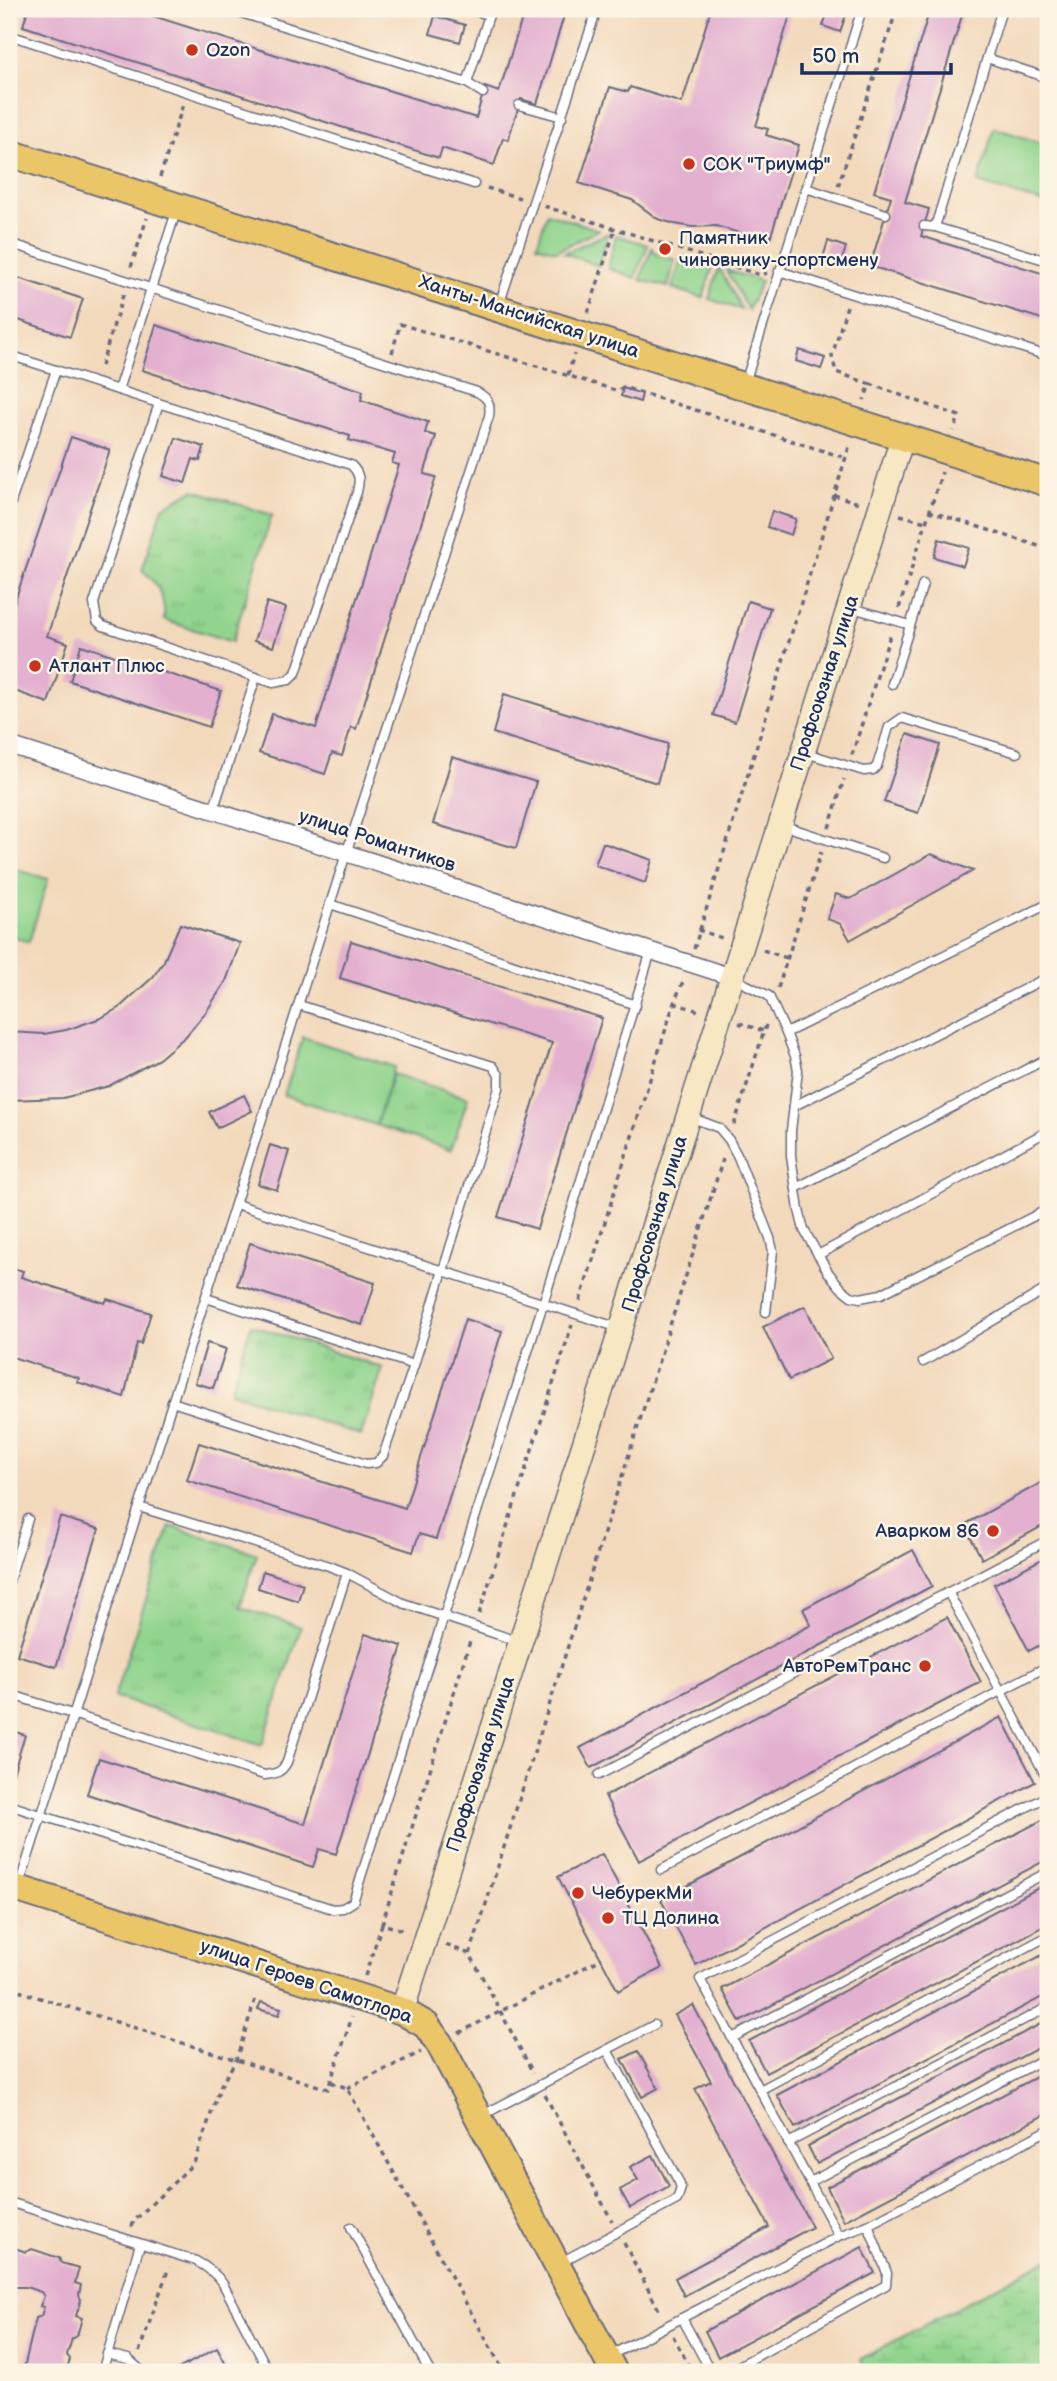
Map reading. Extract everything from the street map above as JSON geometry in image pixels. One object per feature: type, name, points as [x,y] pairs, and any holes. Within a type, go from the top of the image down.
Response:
[{"type":"main road","name":"Ханты-Мансийская улица","points":[[9,153],[1048,483]]},
{"type":"main road","name":"Профсоюзная улица","points":[[402,2011],[689,1116],[902,436]]},
{"type":"main road","name":"улица Героев Самотлора","points":[[13,1887],[402,2011],[426,2025],[439,2043],[610,2365]]},
{"type":"street","name":"улица Романтиков","points":[[9,744],[732,977]]},
{"type":"lane","points":[[228,9],[467,83],[484,93]]},
{"type":"lane","points":[[467,83],[490,12],[468,9]]},
{"type":"lane","points":[[498,307],[597,9]]},
{"type":"lane","points":[[744,386],[862,9]]},
{"type":"lane","points":[[935,227],[1002,9]]},
{"type":"lane","points":[[9,35],[474,184]]},
{"type":"lane","points":[[987,58],[1048,78]]},
{"type":"lane","points":[[519,105],[562,117]]},
{"type":"lane","points":[[806,188],[886,214]]},
{"type":"lane","points":[[118,390],[151,288],[166,202]]},
{"type":"lane","points":[[924,226],[1048,261]]},
{"type":"lane","points":[[9,243],[477,392],[485,396],[490,406],[73,1716],[41,1815],[13,1887]]},
{"type":"lane","points":[[779,271],[1048,356]]},
{"type":"lane","points":[[9,355],[159,403],[351,465],[358,472],[357,492],[296,673],[282,682],[256,677],[103,626],[97,621],[94,603],[159,403]]},
{"type":"lane","points":[[9,508],[55,370]]},
{"type":"lane","points":[[892,684],[923,584]]},
{"type":"lane","points":[[849,607],[910,625]]},
{"type":"lane","points":[[213,811],[256,677]]},
{"type":"lane","points":[[803,752],[848,767],[873,770],[877,766],[889,727],[902,718],[1017,753]]},
{"type":"lane","points":[[780,825],[883,858]]},
{"type":"lane","points":[[330,904],[636,1005]]},
{"type":"lane","points":[[786,1032],[1048,904]]},
{"type":"lane","points":[[9,1805],[333,1909],[353,1902],[543,1304],[651,950]]},
{"type":"lane","points":[[732,977],[765,992],[773,1002],[795,1056],[798,1070],[791,1156],[804,1230],[841,1289],[851,1296],[870,1297],[881,1294],[1048,1209]]},
{"type":"lane","points":[[794,1106],[1048,977]]},
{"type":"lane","points":[[172,1402],[366,1464],[376,1463],[383,1456],[414,1365],[499,1088],[499,1075],[493,1066],[299,1006]]},
{"type":"lane","points":[[796,1188],[1048,1058]]},
{"type":"lane","points":[[689,1116],[719,1128],[729,1140],[757,1203],[773,1251],[766,1312]]},
{"type":"lane","points":[[818,1255],[1048,1131]]},
{"type":"lane","points":[[236,1204],[621,1329]]},
{"type":"lane","points":[[923,1362],[1048,1288]]},
{"type":"lane","points":[[206,1298],[414,1365]]},
{"type":"lane","points":[[139,1507],[347,1573],[403,1603],[520,1642]]},
{"type":"lane","points":[[9,1581],[28,1519]]},
{"type":"lane","points":[[599,1775],[1048,1540]]},
{"type":"lane","points":[[9,1694],[264,1775],[275,1774],[283,1770],[347,1573]]},
{"type":"lane","points":[[948,1592],[1048,1780]]},
{"type":"lane","points":[[662,1870],[1048,1666]]},
{"type":"lane","points":[[839,2236],[700,1979],[1048,1796]]},
{"type":"lane","points":[[732,2038],[1048,1872]]},
{"type":"lane","points":[[760,2090],[1048,1936]]},
{"type":"lane","points":[[788,2143],[1048,2007]]},
{"type":"lane","points":[[478,2117],[654,2025]]},
{"type":"lane","points":[[557,2265],[677,2200],[681,2188],[607,2050]]},
{"type":"lane","points":[[810,2182],[1048,2057]]},
{"type":"lane","points":[[610,2365],[667,2325],[839,2236],[868,2225],[1048,2130]]},
{"type":"lane","points":[[9,2202],[196,2261],[217,2275],[269,2372]]},
{"type":"lane","points":[[728,2372],[886,2285],[887,2273],[868,2225]]},
{"type":"lane","points":[[351,2227],[430,2372]]},
{"type":"lane","points":[[102,2372],[140,2244]]},
{"type":"lane","points":[[682,2318],[713,2372]]},
{"type":"lane","points":[[107,2354],[135,2363],[143,2372]]},
{"type":"path","points":[[834,197],[897,9]]},
{"type":"path","points":[[101,366],[127,281],[166,202],[187,92]]},
{"type":"path","points":[[474,184],[760,275],[779,271]]},
{"type":"path","points":[[568,375],[615,229]]},
{"type":"path","points":[[9,1987],[328,2089],[674,1003],[691,964],[702,917],[870,384],[836,372],[832,356],[851,293]]},
{"type":"path","points":[[391,355],[400,324],[618,391],[623,387],[846,458]]},
{"type":"path","points":[[470,1954],[929,511],[1048,549]]},
{"type":"path","points":[[382,1924],[470,1954],[692,2372]]},
{"type":"path","points":[[347,2088],[601,1959]]},
{"type":"path","points":[[128,2240],[134,2221],[194,2163],[221,2085],[236,2060],[255,2000]]},
{"type":"path","points":[[331,2082],[347,2088],[504,2372]]},
{"type":"path","points":[[135,2363],[169,2267]]},
{"type":"green space","points":[[994,128],[1048,145],[1048,204],[978,183]]},
{"type":"green space","points":[[547,213],[599,230],[557,251],[537,245]]},
{"type":"green space","points":[[608,233],[599,266],[564,253]]},
{"type":"green space","points":[[616,235],[648,245],[635,278],[608,268]]},
{"type":"green space","points":[[652,248],[662,257],[675,259],[668,287],[640,280]]},
{"type":"green space","points":[[682,257],[713,266],[703,298],[672,288]]},
{"type":"green space","points":[[719,267],[742,310],[709,299]]},
{"type":"green space","points":[[726,270],[761,281],[748,310]]},
{"type":"green space","points":[[194,490],[272,515],[232,642],[164,620],[160,592],[142,570],[163,507]]},
{"type":"green space","points":[[14,869],[48,879],[29,942],[9,936],[9,885]]},
{"type":"green space","points":[[303,1037],[394,1067],[376,1125],[284,1095]]},
{"type":"green space","points":[[393,1074],[468,1098],[451,1150],[376,1125]]},
{"type":"green space","points":[[251,1325],[383,1368],[361,1435],[230,1392]]},
{"type":"green space","points":[[170,1526],[257,1554],[240,1607],[301,1627],[262,1745],[114,1697]]},
{"type":"green space","points":[[1048,2259],[1048,2372],[866,2372],[861,2359]]},
{"type":"building","points":[[28,9],[131,9],[476,118],[485,87],[499,92],[525,9],[566,9],[537,104],[521,99],[508,140],[503,138],[494,165],[442,148],[439,158],[23,26]]},
{"type":"building","name":"СОК \"Триумф\"","points":[[711,9],[792,9],[756,126],[768,129],[766,135],[799,145],[769,242],[716,226],[692,227],[658,219],[632,200],[579,183],[610,87],[628,92],[630,87],[682,103]]},
{"type":"building","points":[[829,9],[848,9],[840,32],[823,26]]},
{"type":"building","points":[[930,9],[964,9],[905,202],[929,209],[921,236],[1048,275],[1048,321],[870,266],[891,197],[874,192]]},
{"type":"building","points":[[435,16],[465,25],[460,42],[430,34]]},
{"type":"building","points":[[828,241],[846,247],[840,266],[822,261]]},
{"type":"building","points":[[9,275],[83,299],[70,337],[9,317]]},
{"type":"building","points":[[156,325],[363,391],[361,400],[428,422],[425,433],[436,436],[424,474],[436,477],[356,729],[351,727],[342,756],[332,753],[325,774],[259,753],[272,714],[316,728],[399,465],[392,463],[395,454],[349,440],[350,436],[142,370]]},
{"type":"building","points":[[799,350],[825,358],[821,369],[796,361]]},
{"type":"building","points":[[623,388],[642,394],[640,402],[621,396]]},
{"type":"building","points":[[71,437],[110,450],[47,636],[68,643],[48,703],[9,689],[9,618]]},
{"type":"building","points":[[176,438],[204,447],[200,461],[193,459],[185,483],[163,476]]},
{"type":"building","points":[[772,511],[796,519],[791,535],[767,527]]},
{"type":"building","points":[[939,539],[969,548],[963,566],[934,557]]},
{"type":"building","points":[[748,601],[770,608],[735,722],[713,715]]},
{"type":"building","points":[[267,602],[286,608],[273,647],[254,641]]},
{"type":"building","points":[[81,645],[221,691],[209,727],[70,681]]},
{"type":"building","points":[[504,694],[668,744],[657,783],[493,733]]},
{"type":"building","points":[[907,734],[940,745],[918,813],[884,802]]},
{"type":"building","points":[[452,757],[536,782],[516,848],[433,824]]},
{"type":"building","points":[[603,843],[652,860],[645,883],[595,865]]},
{"type":"building","points":[[931,854],[973,871],[850,940],[841,924],[827,919],[836,894],[850,899]]},
{"type":"building","points":[[180,924],[240,943],[226,981],[186,1036],[159,1059],[109,1086],[63,1098],[9,1100],[9,1032],[44,1034],[66,1030],[101,1018],[120,1007],[153,977],[164,961]]},
{"type":"building","points":[[351,941],[602,1018],[537,1229],[498,1217],[552,1043],[340,978]]},
{"type":"building","points":[[244,1095],[252,1111],[217,1128],[209,1112]]},
{"type":"building","points":[[270,1145],[289,1151],[277,1190],[258,1184]]},
{"type":"building","points":[[250,1243],[375,1283],[362,1325],[237,1285]]},
{"type":"building","points":[[9,1267],[23,1271],[21,1277],[105,1303],[107,1299],[151,1313],[141,1344],[137,1343],[124,1397],[77,1382],[79,1378],[9,1356]]},
{"type":"building","points":[[805,1306],[831,1359],[789,1380],[763,1327]]},
{"type":"building","points":[[465,1319],[502,1331],[436,1539],[419,1534],[413,1552],[187,1480],[199,1443],[405,1508]]},
{"type":"building","points":[[207,1343],[226,1349],[213,1388],[195,1383]]},
{"type":"building","points":[[1048,1479],[1048,1523],[982,1559],[964,1525]]},
{"type":"building","points":[[60,1517],[99,1529],[56,1667],[17,1655]]},
{"type":"building","points":[[913,1550],[932,1586],[591,1768],[580,1748],[811,1625],[803,1609]]},
{"type":"building","points":[[1048,1556],[1048,1641],[1029,1651],[994,1584]]},
{"type":"building","points":[[263,1571],[303,1584],[298,1601],[258,1588]]},
{"type":"building","points":[[947,1617],[981,1682],[639,1861],[605,1796]]},
{"type":"building","points":[[365,1634],[402,1646],[336,1854],[319,1849],[313,1867],[87,1794],[99,1758],[305,1824]]},
{"type":"building","points":[[1001,1717],[1035,1782],[696,1965],[661,1900]]},
{"type":"building","points":[[9,1730],[25,1735],[13,1774],[9,1772]]},
{"type":"building","points":[[1048,1817],[1048,1859],[740,2022],[722,1989]]},
{"type":"building","name":"ТЦ Долина","points":[[602,1854],[662,1968],[618,1991],[558,1877]]},
{"type":"building","points":[[1048,1883],[1048,1924],[766,2073],[749,2041]]},
{"type":"building","points":[[1048,1952],[1048,1994],[795,2128],[777,2095]]},
{"type":"building","points":[[261,2002],[281,2008],[279,2015],[258,2009]]},
{"type":"building","points":[[693,2005],[812,2227],[684,2296],[675,2278],[769,2227],[695,2089],[711,2081],[675,2015]]},
{"type":"building","points":[[1048,2020],[1048,2043],[817,2164],[808,2146]]},
{"type":"building","points":[[638,2051],[658,2088],[642,2097],[622,2059]]},
{"type":"building","points":[[1048,2071],[1048,2113],[844,2221],[827,2187]]},
{"type":"building","points":[[653,2155],[669,2186],[630,2208],[620,2190],[638,2180],[630,2167]]},
{"type":"building","points":[[9,2246],[26,2252],[32,2249],[59,2258],[61,2263],[79,2268],[75,2283],[81,2285],[81,2300],[76,2316],[82,2318],[77,2336],[72,2339],[67,2355],[70,2359],[66,2372],[23,2372],[36,2318],[41,2316],[44,2307],[40,2306],[44,2296],[41,2292],[26,2287],[9,2287]]},
{"type":"building","points":[[862,2247],[875,2273],[718,2357],[705,2331]]},
{"type":"building","points":[[217,2348],[230,2372],[180,2372],[178,2369]]},
{"type":"place","name":"Ozon","points":[[192,50]]},
{"type":"place","name":"СОК \"Триумф\"","points":[[689,164]]},
{"type":"place","name":"Памятник чиновнику-спортсмену","points":[[665,249]]},
{"type":"place","name":"Атлант Плюс","points":[[35,666]]},
{"type":"place","name":"Аварком 86","points":[[993,1531]]},
{"type":"place","name":"АвтоРемТранс","points":[[925,1666]]},
{"type":"place","name":"ЧебурекМи","points":[[578,1893]]},
{"type":"place","name":"ТЦ Долина","points":[[608,1918]]}]
